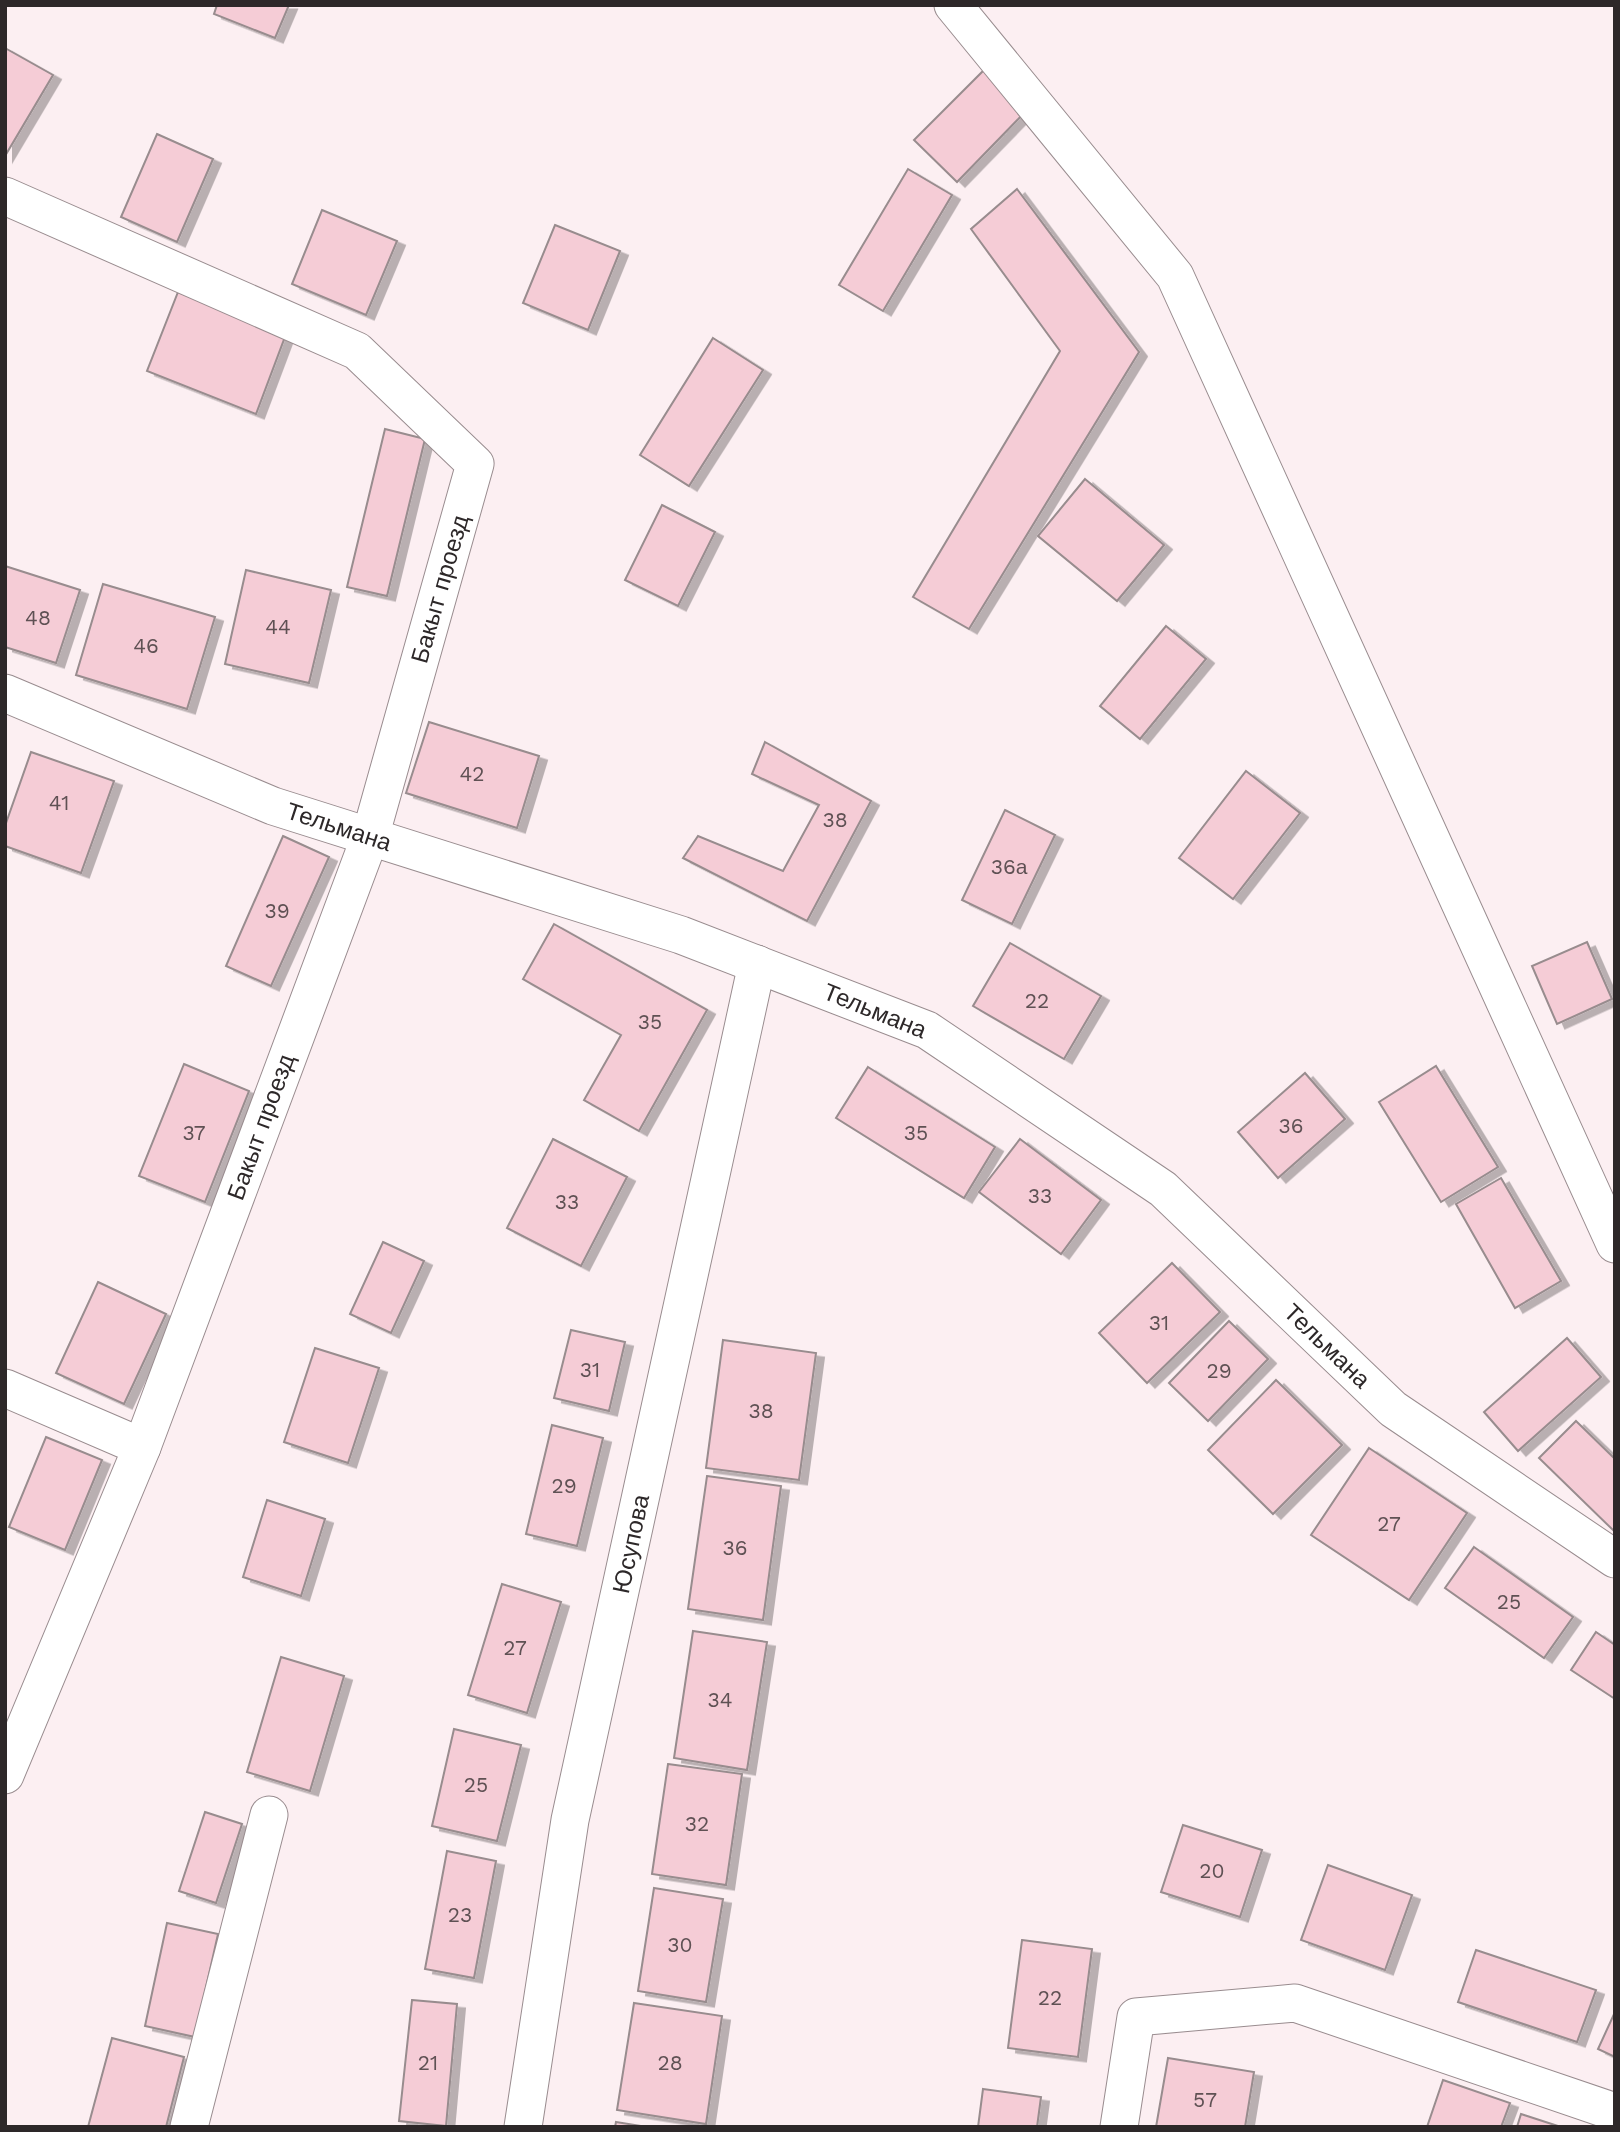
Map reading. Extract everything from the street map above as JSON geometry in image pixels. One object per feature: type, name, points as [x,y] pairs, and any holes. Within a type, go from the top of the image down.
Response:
[{"type":"street","points":[[953,5],[1175,276],[1615,1244]]},
{"type":"street","name":"Бакыт проезд","points":[[5,195],[357,351],[475,464],[370,837],[142,1447],[5,1775]]},
{"type":"street","name":"Тельмана","points":[[5,693],[273,806],[681,935],[927,1030],[1163,1189],[1393,1409],[1615,1559]]},
{"type":"street","name":"Юсупова","points":[[523,2127],[570,1820],[757,964]]},
{"type":"street","points":[[5,1388],[142,1447]]},
{"type":"street","points":[[189,2127],[270,1815]]},
{"type":"street","points":[[1119,2127],[1136,2017],[1294,2003],[1615,2112]]},
{"type":"building","points":[[217,5],[289,5],[275,38],[214,14]]},
{"type":"building","points":[[5,48],[53,75],[5,156]]},
{"type":"building","points":[[985,69],[1027,110],[957,182],[914,140]]},
{"type":"building","points":[[157,134],[213,159],[177,242],[121,217]]},
{"type":"building","points":[[908,169],[952,195],[883,311],[839,285]]},
{"type":"building","points":[[1017,189],[1139,352],[969,629],[913,597],[1060,351],[971,229]]},
{"type":"building","points":[[322,210],[397,241],[366,315],[292,284]]},
{"type":"building","points":[[555,225],[620,251],[588,330],[523,303]]},
{"type":"building","points":[[178,292],[286,334],[256,414],[147,371]]},
{"type":"building","points":[[713,338],[763,370],[689,486],[640,455]]},
{"type":"building","points":[[385,429],[425,439],[387,596],[347,587]]},
{"type":"building","points":[[1085,479],[1164,545],[1117,601],[1038,536]]},
{"type":"building","points":[[662,505],[715,532],[678,606],[625,580]]},
{"type":"building","points":[[5,566],[80,590],[56,663],[5,647]]},
{"type":"building","points":[[246,570],[331,590],[309,683],[225,664]]},
{"type":"building","points":[[103,584],[215,617],[187,709],[76,675]]},
{"type":"building","points":[[1166,626],[1206,659],[1140,739],[1100,706]]},
{"type":"building","points":[[429,722],[539,756],[517,828],[406,793]]},
{"type":"building","points":[[765,742],[871,801],[807,921],[683,858],[698,836],[783,871],[819,805],[752,774]]},
{"type":"building","points":[[31,752],[114,781],[81,873],[5,846],[5,826]]},
{"type":"building","points":[[1246,771],[1300,813],[1233,899],[1179,858]]},
{"type":"building","points":[[1005,810],[1055,835],[1012,924],[962,900]]},
{"type":"building","points":[[283,836],[329,857],[271,986],[226,966]]},
{"type":"building","points":[[554,924],[707,1010],[639,1131],[584,1100],[621,1035],[523,979]]},
{"type":"building","points":[[1587,942],[1612,999],[1557,1024],[1532,966]]},
{"type":"building","points":[[1010,943],[1101,996],[1064,1059],[973,1006]]},
{"type":"building","points":[[184,1064],[249,1091],[205,1202],[139,1176]]},
{"type":"building","points":[[1436,1066],[1498,1167],[1441,1202],[1379,1102]]},
{"type":"building","points":[[868,1067],[995,1147],[964,1198],[836,1118]]},
{"type":"building","points":[[1305,1073],[1345,1119],[1278,1178],[1238,1132]]},
{"type":"building","points":[[553,1139],[627,1177],[581,1266],[507,1228]]},
{"type":"building","points":[[1020,1139],[1101,1200],[1061,1254],[979,1192]]},
{"type":"building","points":[[1501,1178],[1561,1281],[1515,1308],[1456,1204]]},
{"type":"building","points":[[383,1242],[424,1261],[391,1333],[350,1314]]},
{"type":"building","points":[[1172,1263],[1220,1312],[1147,1383],[1099,1333]]},
{"type":"building","points":[[98,1282],[166,1314],[124,1404],[56,1373]]},
{"type":"building","points":[[1229,1321],[1268,1359],[1208,1421],[1169,1383]]},
{"type":"building","points":[[571,1330],[625,1342],[609,1411],[554,1398]]},
{"type":"building","points":[[1567,1338],[1601,1377],[1518,1451],[1484,1412]]},
{"type":"building","points":[[723,1340],[816,1353],[799,1480],[706,1468]]},
{"type":"building","points":[[315,1348],[379,1368],[348,1463],[284,1442]]},
{"type":"building","points":[[1276,1380],[1342,1445],[1273,1514],[1208,1450]]},
{"type":"building","points":[[1576,1421],[1615,1459],[1615,1532],[1539,1458]]},
{"type":"building","points":[[552,1425],[603,1438],[577,1546],[526,1534]]},
{"type":"building","points":[[46,1437],[102,1460],[65,1550],[9,1527]]},
{"type":"building","points":[[1369,1448],[1467,1513],[1409,1600],[1311,1535]]},
{"type":"building","points":[[707,1476],[781,1486],[763,1620],[688,1609]]},
{"type":"building","points":[[267,1500],[325,1519],[301,1596],[243,1577]]},
{"type":"building","points":[[1474,1547],[1573,1617],[1544,1658],[1445,1588]]},
{"type":"building","points":[[502,1584],[561,1602],[527,1713],[468,1695]]},
{"type":"building","points":[[693,1631],[767,1642],[747,1770],[674,1758]]},
{"type":"building","points":[[1596,1632],[1615,1645],[1615,1699],[1571,1670]]},
{"type":"building","points":[[281,1657],[344,1676],[310,1791],[247,1772]]},
{"type":"building","points":[[454,1729],[521,1745],[497,1841],[432,1826]]},
{"type":"building","points":[[668,1764],[742,1774],[726,1885],[652,1874]]},
{"type":"building","points":[[205,1812],[242,1824],[216,1903],[179,1891]]},
{"type":"building","points":[[1183,1825],[1262,1850],[1240,1917],[1161,1892]]},
{"type":"building","points":[[447,1851],[496,1861],[474,1978],[425,1969]]},
{"type":"building","points":[[1328,1865],[1412,1895],[1385,1970],[1301,1940]]},
{"type":"building","points":[[654,1888],[723,1899],[706,2002],[638,1991]]},
{"type":"building","points":[[167,1923],[218,1934],[195,2037],[145,2026]]},
{"type":"building","points":[[1022,1940],[1092,1949],[1078,2057],[1008,2048]]},
{"type":"building","points":[[1476,1950],[1596,1990],[1577,2042],[1458,2002]]},
{"type":"building","points":[[412,2000],[457,2004],[446,2126],[399,2121]]},
{"type":"building","points":[[634,2003],[722,2016],[706,2124],[617,2110]]},
{"type":"building","points":[[1615,2012],[1615,2057],[1598,2049]]},
{"type":"building","points":[[112,2038],[184,2057],[166,2127],[88,2127]]},
{"type":"building","points":[[1168,2058],[1254,2072],[1245,2127],[1156,2127]]},
{"type":"building","points":[[1443,2080],[1510,2103],[1501,2127],[1427,2127]]},
{"type":"building","points":[[983,2089],[1041,2097],[1037,2127],[978,2127]]},
{"type":"building","points":[[1521,2114],[1561,2127],[1517,2127]]},
{"type":"building","points":[[616,2122],[647,2127],[615,2127]]}]
